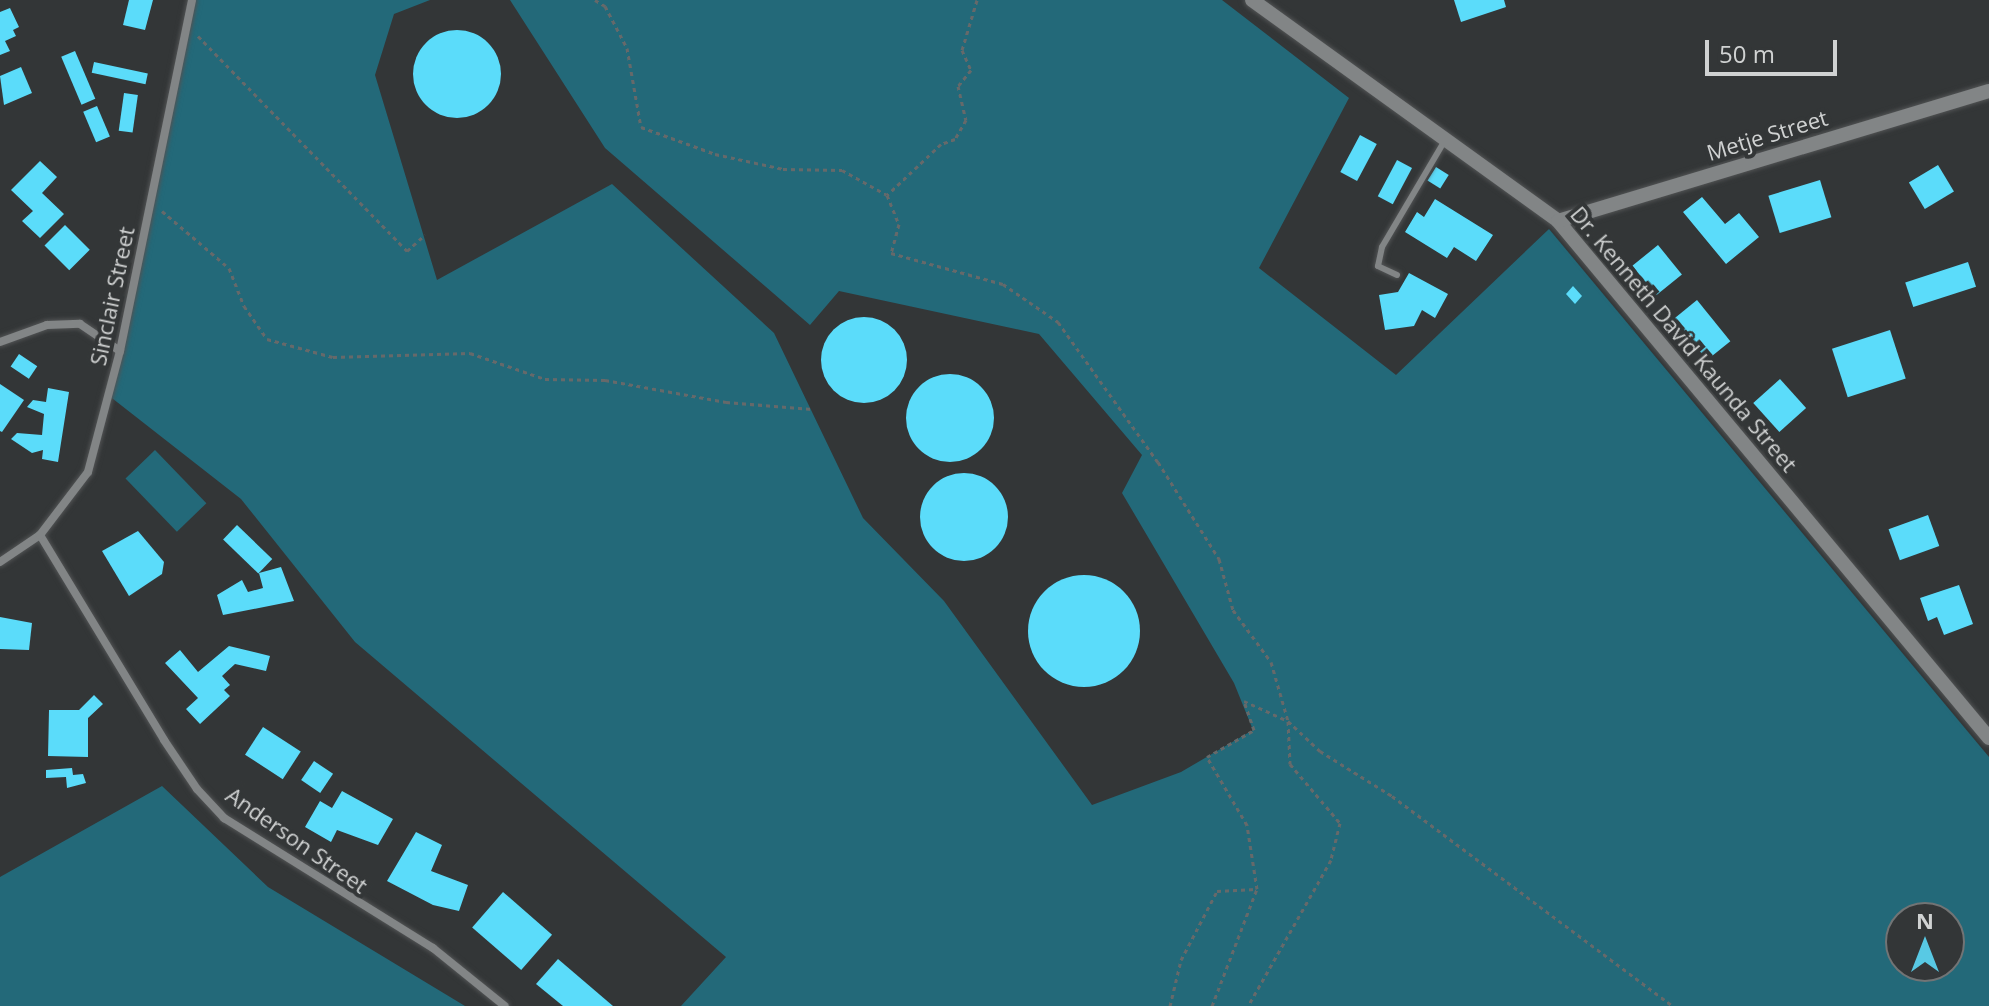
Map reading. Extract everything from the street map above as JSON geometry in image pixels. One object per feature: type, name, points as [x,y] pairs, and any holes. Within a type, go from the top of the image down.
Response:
[{"type":"street","name":"Sinclair Street","points":[[0,562],[40,535],[88,472],[120,351],[192,0]]},
{"type":"street","name":"Dr. Kenneth David Kaunda Street","points":[[1252,0],[1558,221],[1989,738]]},
{"type":"street","name":"Metje Street","points":[[1558,221],[1989,91]]},
{"type":"street","points":[[0,342],[47,325],[80,324],[120,351]]},
{"type":"street","name":"Anderson Street","points":[[40,535],[164,740],[197,789],[224,818],[433,948],[505,1006]]},
{"type":"lane","points":[[1397,275],[1378,266],[1382,247],[1445,140]]},
{"type":"path","points":[[595,0],[605,6],[627,48],[641,127],[715,154],[783,169],[842,170],[887,195],[899,224],[891,253],[1003,284],[1066,331],[1219,559],[1233,610],[1271,662],[1288,721],[1290,764],[1340,823],[1331,860],[1248,1006]]},
{"type":"path","points":[[887,195],[941,144],[955,139],[966,120],[958,86],[971,70],[962,50],[977,0]]},
{"type":"path","points":[[187,25],[407,251],[425,235]]},
{"type":"path","points":[[150,201],[229,268],[244,306],[267,339],[333,357],[470,353],[545,379],[605,380],[726,402],[812,409]]},
{"type":"path","points":[[1212,1006],[1257,889],[1247,825],[1207,757],[1254,730],[1244,701],[1288,721],[1320,751],[1392,796],[1673,1006]]},
{"type":"path","points":[[1170,1006],[1181,960],[1217,891],[1257,889]]},
{"type":"shaded area","points":[[192,0],[430,0],[394,14],[375,75],[437,280],[612,184],[774,333],[863,518],[944,601],[1092,805],[1181,772],[1253,730],[1234,683],[1122,493],[1142,455],[1039,334],[839,291],[810,325],[605,148],[510,0],[1222,0],[1349,98],[1259,268],[1396,375],[1549,229],[1989,757],[1989,1006],[681,1006],[726,957],[355,642],[241,499],[108,395]]},
{"type":"shaded area","points":[[155,450],[206,503],[177,532],[126,478]]},
{"type":"shaded area","points":[[162,786],[268,887],[465,1006],[0,1006],[0,877]]},
{"type":"building","points":[[129,0],[153,0],[145,30],[123,25]]},
{"type":"building","points":[[1454,0],[1504,0],[1506,7],[1461,22]]},
{"type":"building","points":[[10,8],[19,27],[13,30],[16,36],[5,41],[10,51],[0,55],[0,12]]},
{"type":"building","points":[[457,30],[474,33],[488,43],[498,57],[501,74],[498,91],[488,105],[474,115],[457,118],[440,115],[426,105],[416,91],[413,74],[416,57],[426,43],[440,33]]},
{"type":"building","points":[[75,51],[95,99],[82,105],[61,57]]},
{"type":"building","points":[[94,62],[148,73],[146,84],[92,73]]},
{"type":"building","points":[[21,67],[32,93],[4,105],[0,76]]},
{"type":"building","points":[[124,93],[138,95],[133,133],[119,131]]},
{"type":"building","points":[[97,106],[110,136],[96,142],[83,112]]},
{"type":"building","points":[[1360,135],[1377,144],[1357,181],[1340,172]]},
{"type":"building","points":[[1397,160],[1412,168],[1393,204],[1378,196]]},
{"type":"building","points":[[40,161],[57,177],[42,193],[64,214],[40,238],[22,221],[33,211],[11,190]]},
{"type":"building","points":[[1938,165],[1954,192],[1925,209],[1909,183]]},
{"type":"building","points":[[1436,167],[1449,175],[1440,189],[1428,181]]},
{"type":"building","points":[[1820,180],[1831,217],[1780,233],[1768,196]]},
{"type":"building","points":[[1702,197],[1725,224],[1739,213],[1759,237],[1726,264],[1683,212]]},
{"type":"building","points":[[1435,199],[1493,235],[1476,261],[1454,247],[1447,258],[1405,232],[1417,212],[1424,217]]},
{"type":"building","points":[[65,225],[90,250],[69,270],[44,246]]},
{"type":"building","points":[[1658,245],[1682,275],[1656,295],[1632,266]]},
{"type":"building","points":[[1968,262],[1976,287],[1913,307],[1905,282]]},
{"type":"building","points":[[1409,273],[1448,294],[1435,318],[1422,310],[1414,326],[1385,330],[1379,295],[1398,292]]},
{"type":"building","points":[[1573,286],[1582,296],[1575,304],[1566,294]]},
{"type":"building","points":[[1697,300],[1730,341],[1707,360],[1674,319]]},
{"type":"building","points":[[864,317],[888,324],[900,336],[907,360],[900,384],[888,396],[864,403],[840,396],[828,384],[821,360],[828,336],[840,324]]},
{"type":"building","points":[[1890,330],[1906,379],[1848,397],[1832,349]]},
{"type":"building","points":[[19,354],[37,366],[29,379],[11,366]]},
{"type":"building","points":[[950,374],[975,381],[987,393],[994,418],[987,443],[975,455],[950,462],[925,455],[913,443],[906,418],[913,393],[925,381]]},
{"type":"building","points":[[1780,379],[1806,408],[1779,432],[1753,403]]},
{"type":"building","points":[[0,384],[24,400],[2,432],[0,431]]},
{"type":"building","points":[[48,388],[69,392],[58,462],[42,459],[43,450],[32,453],[11,439],[17,433],[42,435],[44,414],[27,407],[33,400],[46,402]]},
{"type":"building","points":[[964,473],[981,477],[995,486],[1004,500],[1008,517],[1004,534],[995,548],[981,557],[964,561],[947,557],[933,548],[924,534],[920,517],[924,500],[933,486],[947,477]]},
{"type":"building","points":[[1928,515],[1939,546],[1900,560],[1889,529]]},
{"type":"building","points":[[237,525],[272,559],[258,573],[223,539]]},
{"type":"building","points":[[138,531],[164,562],[162,574],[129,596],[102,551]]},
{"type":"building","points":[[281,567],[294,601],[223,615],[217,595],[242,580],[248,592],[263,588],[259,573]]},
{"type":"building","points":[[1084,575],[1105,579],[1124,591],[1136,610],[1140,631],[1136,652],[1124,671],[1105,683],[1084,687],[1063,683],[1044,671],[1032,652],[1028,631],[1032,610],[1044,591],[1063,579]]},
{"type":"building","points":[[1959,585],[1973,624],[1944,635],[1937,617],[1928,621],[1920,598]]},
{"type":"building","points":[[0,617],[32,623],[29,650],[0,649]]},
{"type":"building","points":[[229,646],[270,656],[266,671],[235,664],[222,676],[230,685],[224,690],[230,696],[200,724],[186,709],[198,698],[165,663],[180,650],[198,672]]},
{"type":"building","points":[[94,695],[103,704],[88,718],[88,757],[48,756],[49,710],[79,710]]},
{"type":"building","points":[[263,727],[301,752],[283,779],[245,755]]},
{"type":"building","points":[[314,761],[333,774],[320,793],[301,780]]},
{"type":"building","points":[[72,768],[73,775],[83,774],[86,783],[67,788],[66,777],[46,778],[46,770]]},
{"type":"building","points":[[342,791],[393,819],[378,845],[337,830],[331,842],[305,827],[320,801],[332,808]]},
{"type":"building","points":[[416,832],[442,845],[431,871],[468,885],[459,911],[433,905],[387,881]]},
{"type":"building","points":[[503,892],[552,935],[521,970],[472,927]]},
{"type":"building","points":[[558,959],[613,1006],[563,1006],[536,984]]}]
